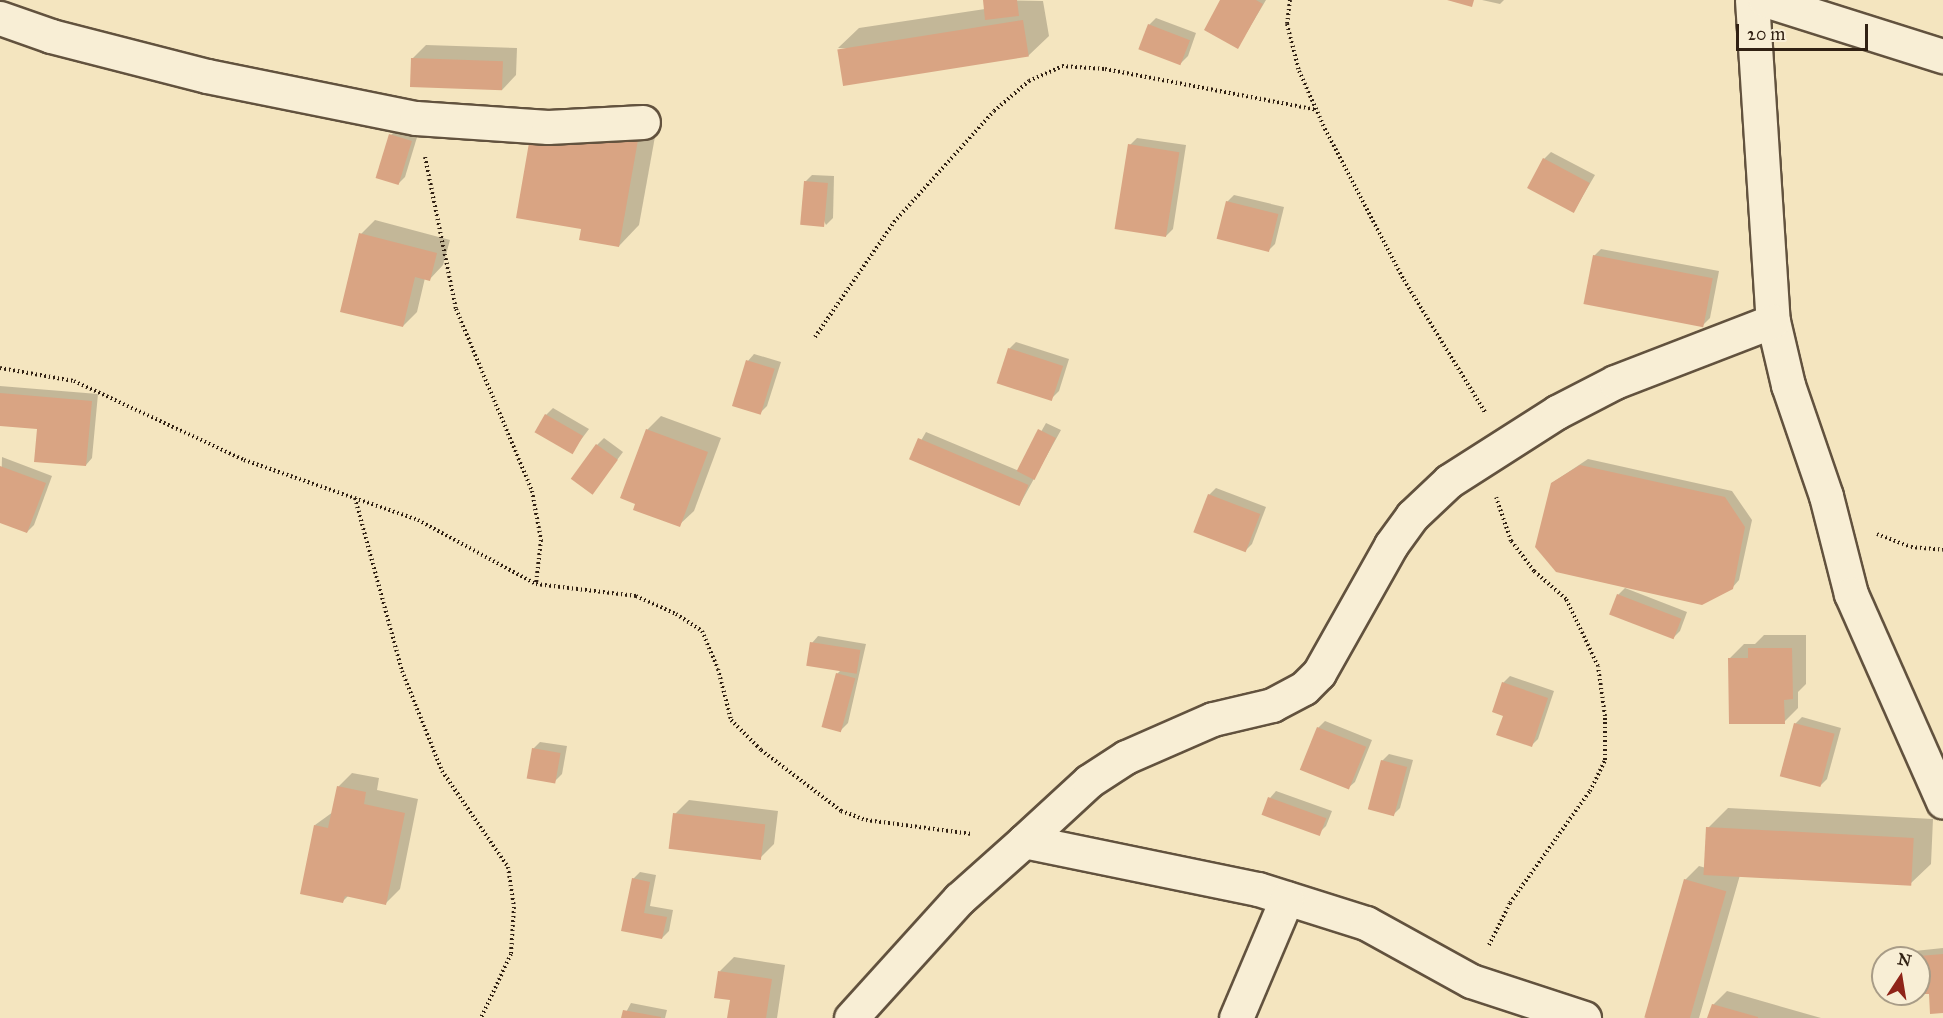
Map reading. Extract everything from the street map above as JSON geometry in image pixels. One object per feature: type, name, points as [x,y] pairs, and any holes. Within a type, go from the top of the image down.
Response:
[{"type":"street","points":[[1752,0],[1773,321],[1788,385],[1826,496],[1851,594],[1943,802]]},
{"type":"street","points":[[1765,0],[1943,56]]},
{"type":"street","points":[[0,18],[51,36],[207,76],[416,118],[548,127],[643,122]]},
{"type":"street","points":[[851,1018],[959,899],[1089,781],[1126,757],[1176,734],[1272,705],[1304,688],[1318,674],[1360,594],[1412,516],[1449,481],[1494,452],[1615,382],[1773,321]]},
{"type":"street","points":[[1024,841],[1287,898],[1366,923],[1471,981],[1584,1018]]},
{"type":"street","points":[[1236,1018],[1287,898]]},
{"type":"path","points":[[1290,0],[1287,24],[1299,71],[1494,452],[1511,541],[1534,571],[1566,599],[1598,666],[1605,716],[1605,760],[1590,791],[1510,903],[1471,981]]},
{"type":"path","points":[[815,337],[894,222],[994,111],[1029,81],[1062,66],[1105,69],[1317,110]]},
{"type":"path","points":[[416,118],[456,309],[481,377],[532,491],[541,540],[536,584]]},
{"type":"path","points":[[0,368],[74,381],[244,460],[418,520],[536,584],[636,596],[702,631],[718,669],[730,720],[761,750],[841,811],[866,820],[1024,841]]},
{"type":"path","points":[[1826,496],[1878,534],[1911,547],[1943,550]]},
{"type":"path","points":[[355,497],[402,671],[442,771],[508,867],[514,907],[511,954],[481,1018]]},
{"type":"building","points":[[983,0],[1017,0],[1019,16],[985,20]]},
{"type":"building","points":[[1220,0],[1256,0],[1263,4],[1238,49],[1204,30]]},
{"type":"building","points":[[1447,0],[1474,0],[1472,7]]},
{"type":"building","points":[[1023,20],[1029,57],[843,86],[837,49]]},
{"type":"building","points":[[1148,24],[1190,40],[1180,65],[1138,49]]},
{"type":"building","points":[[411,58],[503,61],[502,90],[410,87]]},
{"type":"building","points":[[590,132],[638,140],[619,247],[579,240],[581,229],[516,218],[530,137]]},
{"type":"building","points":[[389,134],[412,141],[399,185],[376,178]]},
{"type":"building","points":[[1128,144],[1179,152],[1166,237],[1115,229]]},
{"type":"building","points":[[1543,158],[1590,183],[1574,213],[1527,188]]},
{"type":"building","points":[[804,181],[828,183],[824,227],[800,225]]},
{"type":"building","points":[[1226,201],[1278,214],[1269,252],[1217,239]]},
{"type":"building","points":[[359,233],[437,253],[430,281],[415,277],[403,327],[340,312]]},
{"type":"building","points":[[1593,255],[1713,278],[1703,327],[1583,304]]},
{"type":"building","points":[[1008,348],[1063,366],[1052,401],[997,383]]},
{"type":"building","points":[[746,360],[775,369],[761,415],[732,406]]},
{"type":"building","points":[[0,393],[92,401],[86,466],[34,462],[37,429],[0,426]]},
{"type":"building","points":[[545,414],[583,436],[573,454],[534,432]]},
{"type":"building","points":[[646,429],[708,452],[680,527],[633,510],[635,504],[620,498]]},
{"type":"building","points":[[1038,429],[1056,438],[1034,480],[1017,471]]},
{"type":"building","points":[[918,438],[1028,485],[1019,506],[909,459]]},
{"type":"building","points":[[596,444],[618,460],[593,495],[571,479]]},
{"type":"building","points":[[1580,465],[1725,497],[1745,527],[1733,589],[1702,605],[1556,572],[1535,547],[1551,483]]},
{"type":"building","points":[[0,466],[46,483],[27,533],[0,523]]},
{"type":"building","points":[[1208,494],[1260,514],[1246,552],[1193,532]]},
{"type":"building","points":[[1617,594],[1681,619],[1674,639],[1609,615]]},
{"type":"building","points":[[810,642],[860,650],[857,674],[806,666]]},
{"type":"building","points":[[1748,648],[1792,648],[1793,699],[1784,700],[1785,724],[1729,724],[1728,658],[1748,658]]},
{"type":"building","points":[[836,673],[855,678],[841,732],[822,727]]},
{"type":"building","points":[[1502,682],[1548,698],[1532,747],[1496,735],[1503,716],[1492,712]]},
{"type":"building","points":[[1794,723],[1835,734],[1820,787],[1780,776]]},
{"type":"building","points":[[1317,727],[1366,747],[1349,790],[1300,770]]},
{"type":"building","points":[[532,748],[561,753],[555,784],[527,779]]},
{"type":"building","points":[[1381,760],[1407,767],[1394,816],[1368,809]]},
{"type":"building","points":[[337,786],[366,792],[364,804],[405,813],[386,905],[345,896],[343,903],[300,894],[314,825],[328,828]]},
{"type":"building","points":[[1268,797],[1326,818],[1320,836],[1262,815]]},
{"type":"building","points":[[673,813],[765,824],[761,860],[669,849]]},
{"type":"building","points":[[1706,827],[1914,838],[1911,886],[1703,875]]},
{"type":"building","points":[[632,878],[650,882],[644,913],[667,917],[662,939],[621,931]]},
{"type":"building","points":[[1684,879],[1726,891],[1690,1018],[1644,1017]]},
{"type":"building","points":[[1943,954],[1943,1013],[1930,1014],[1931,955]]},
{"type":"building","points":[[718,971],[772,979],[766,1018],[727,1018],[730,1000],[714,998]]},
{"type":"building","points":[[1712,1004],[1758,1017],[1758,1018],[1707,1018]]},
{"type":"building","points":[[623,1010],[661,1017],[661,1018],[621,1018]]}]
